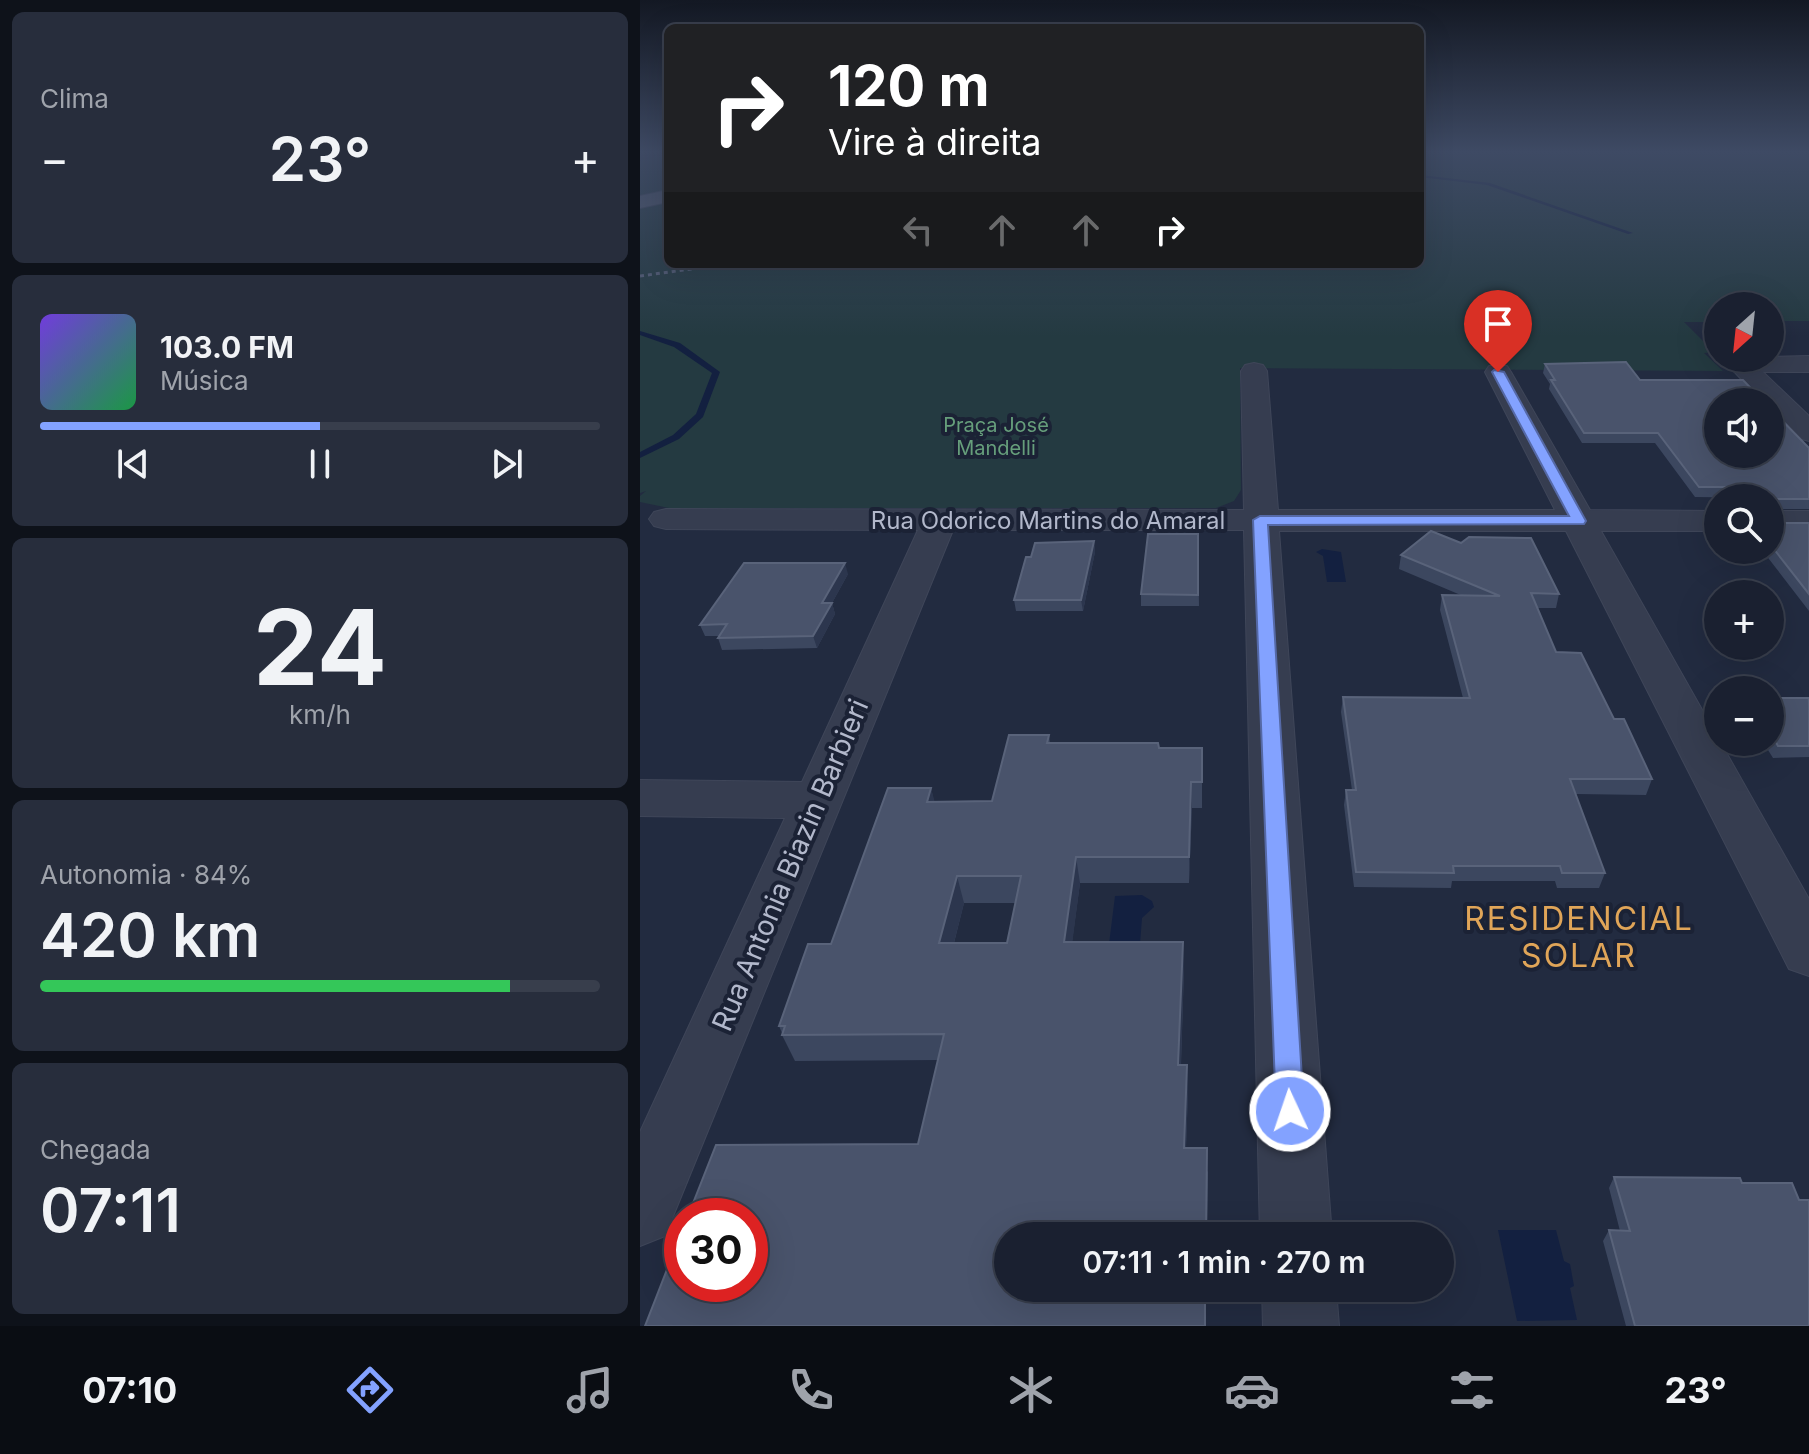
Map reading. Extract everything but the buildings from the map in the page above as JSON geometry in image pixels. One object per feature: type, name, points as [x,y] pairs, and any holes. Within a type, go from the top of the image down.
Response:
[{"type":"street","points":[[1809,364],[1740,364],[1809,432]]},
{"type":"street","points":[[1254,371],[1295,1222]]},
{"type":"street","points":[[1498,372],[1809,952]]},
{"type":"street","name":"Rua Odorico Martins do Amaral","points":[[666,519],[1704,521]]},
{"type":"street","name":"Rua Antonia Biazin Barbieri","points":[[640,1211],[940,519]]},
{"type":"street","points":[[1784,521],[1809,521]]},
{"type":"street","points":[[640,798],[818,800]]},
{"type":"street","points":[[1300,1302],[1301,1326]]},
{"type":"green space","name":"Praça José Mandelli","points":[[640,213],[664,213],[664,268],[1424,268],[1424,213],[1809,213],[1809,321],[1784,321],[1784,292],[1704,292],[1704,322],[1684,322],[1704,342],[1704,371],[1240,368],[1241,490],[1234,501],[1216,508],[669,508],[640,502],[640,496],[646,491],[640,493]]},
{"type":"water","points":[[1322,549],[1341,552],[1346,582],[1327,582],[1323,556],[1316,552]]},
{"type":"water","points":[[1142,895],[1152,901],[1154,907],[1142,918],[1140,944],[1109,944],[1115,896]]},
{"type":"water","points":[[1498,1230],[1556,1230],[1564,1261],[1570,1264],[1574,1286],[1570,1288],[1577,1320],[1517,1321]]},
{"type":"waterway","points":[[1572,213],[1630,233]]},
{"type":"waterway","points":[[640,333],[677,345],[716,372],[700,415],[676,437],[640,455]]},
{"type":"railway","points":[[640,276],[699,268]]},
{"type":"district","name":"RESIDENCIAL SOLAR","points":[[1579,936]]},
{"type":"route","points":[[1290,1111],[1260,520],[1579,521],[1498,372]]}]
